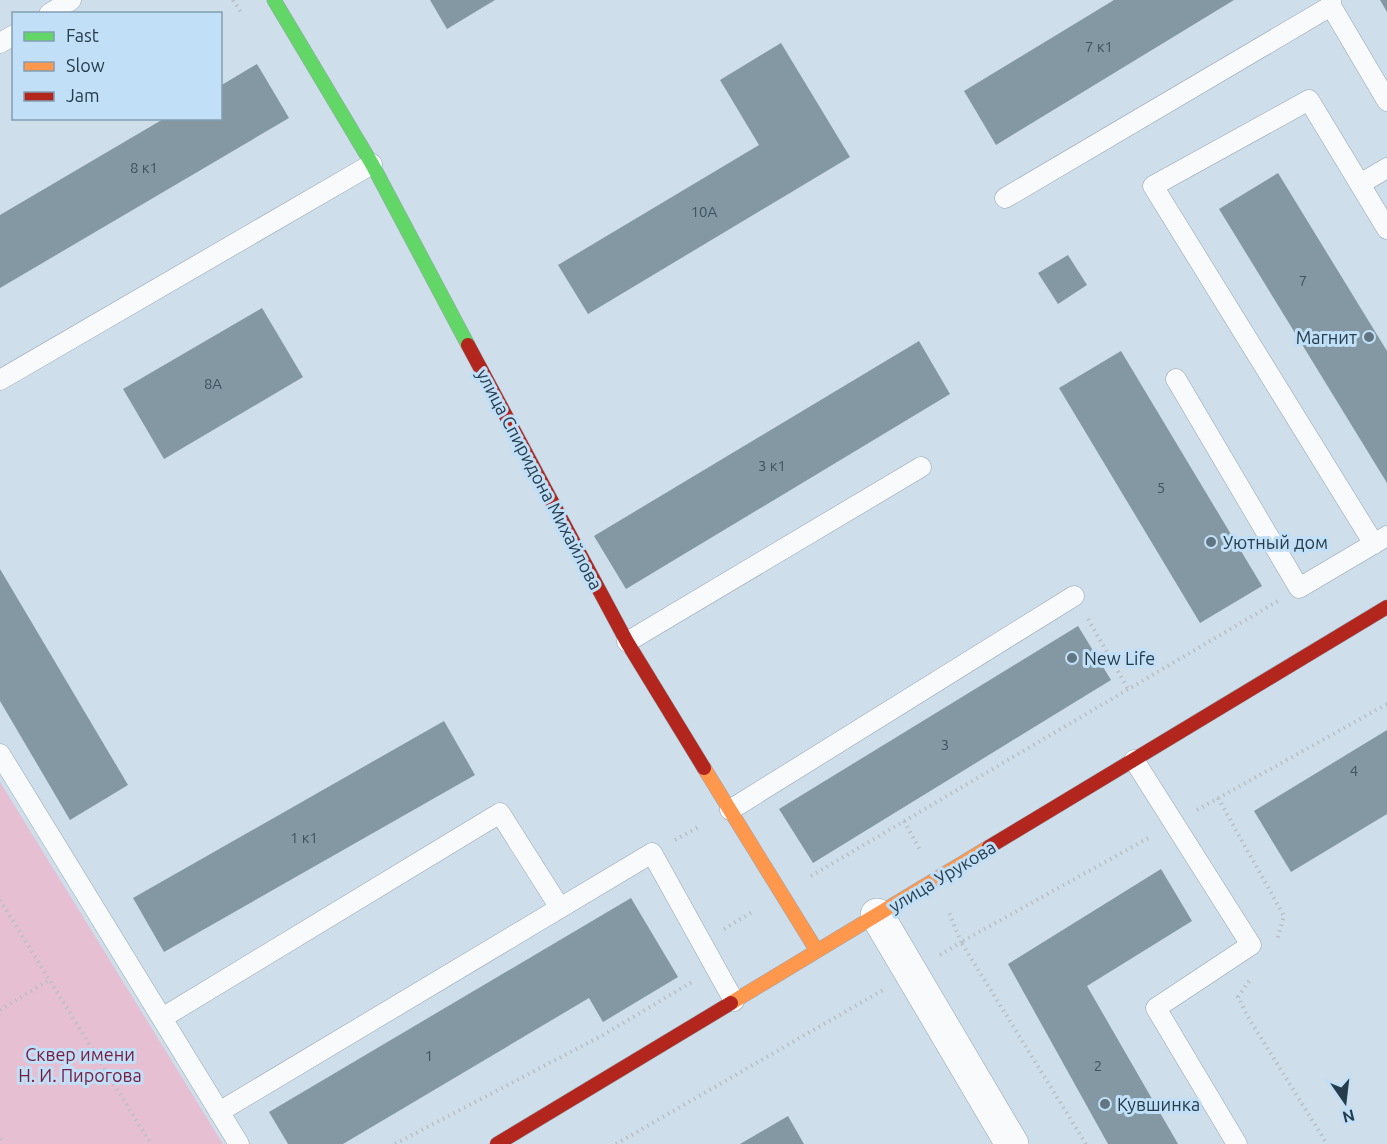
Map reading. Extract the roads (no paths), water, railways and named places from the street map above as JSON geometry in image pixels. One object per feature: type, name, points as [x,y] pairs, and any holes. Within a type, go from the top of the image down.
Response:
[{"type":"street","name":"улица Спиридона Михайлова","points":[[274,0],[372,164],[627,642],[817,951]]},
{"type":"street","name":"улица Урукова","points":[[497,1144],[1387,607]]},
{"type":"street","points":[[877,915],[1012,1144]]},
{"type":"lane","points":[[52,12],[71,0]]},
{"type":"lane","points":[[1005,198],[1331,3],[1387,101]]},
{"type":"lane","points":[[1176,379],[1299,588],[1380,540],[1153,186],[1310,100],[1387,229]]},
{"type":"lane","points":[[0,380],[372,164]]},
{"type":"lane","points":[[1360,184],[1387,168]]},
{"type":"lane","points":[[627,642],[921,467]]},
{"type":"lane","points":[[730,810],[1074,596]]},
{"type":"lane","points":[[0,754],[239,1144]]},
{"type":"lane","points":[[1134,760],[1251,945],[1156,1008],[1237,1144]]},
{"type":"lane","points":[[162,1018],[500,813],[560,908]]},
{"type":"lane","points":[[219,1112],[652,853],[734,1001]]},
{"type":"place","name":"Магнит","points":[[1369,337]]},
{"type":"place","name":"Уютный дом","points":[[1211,542]]},
{"type":"place","name":"New Life","points":[[1072,658]]},
{"type":"place","name":"Кувшинка","points":[[1105,1104]]},
{"type":"park label","name":"Сквер имени Н. И. Пирогова","points":[[80,1064]]}]
